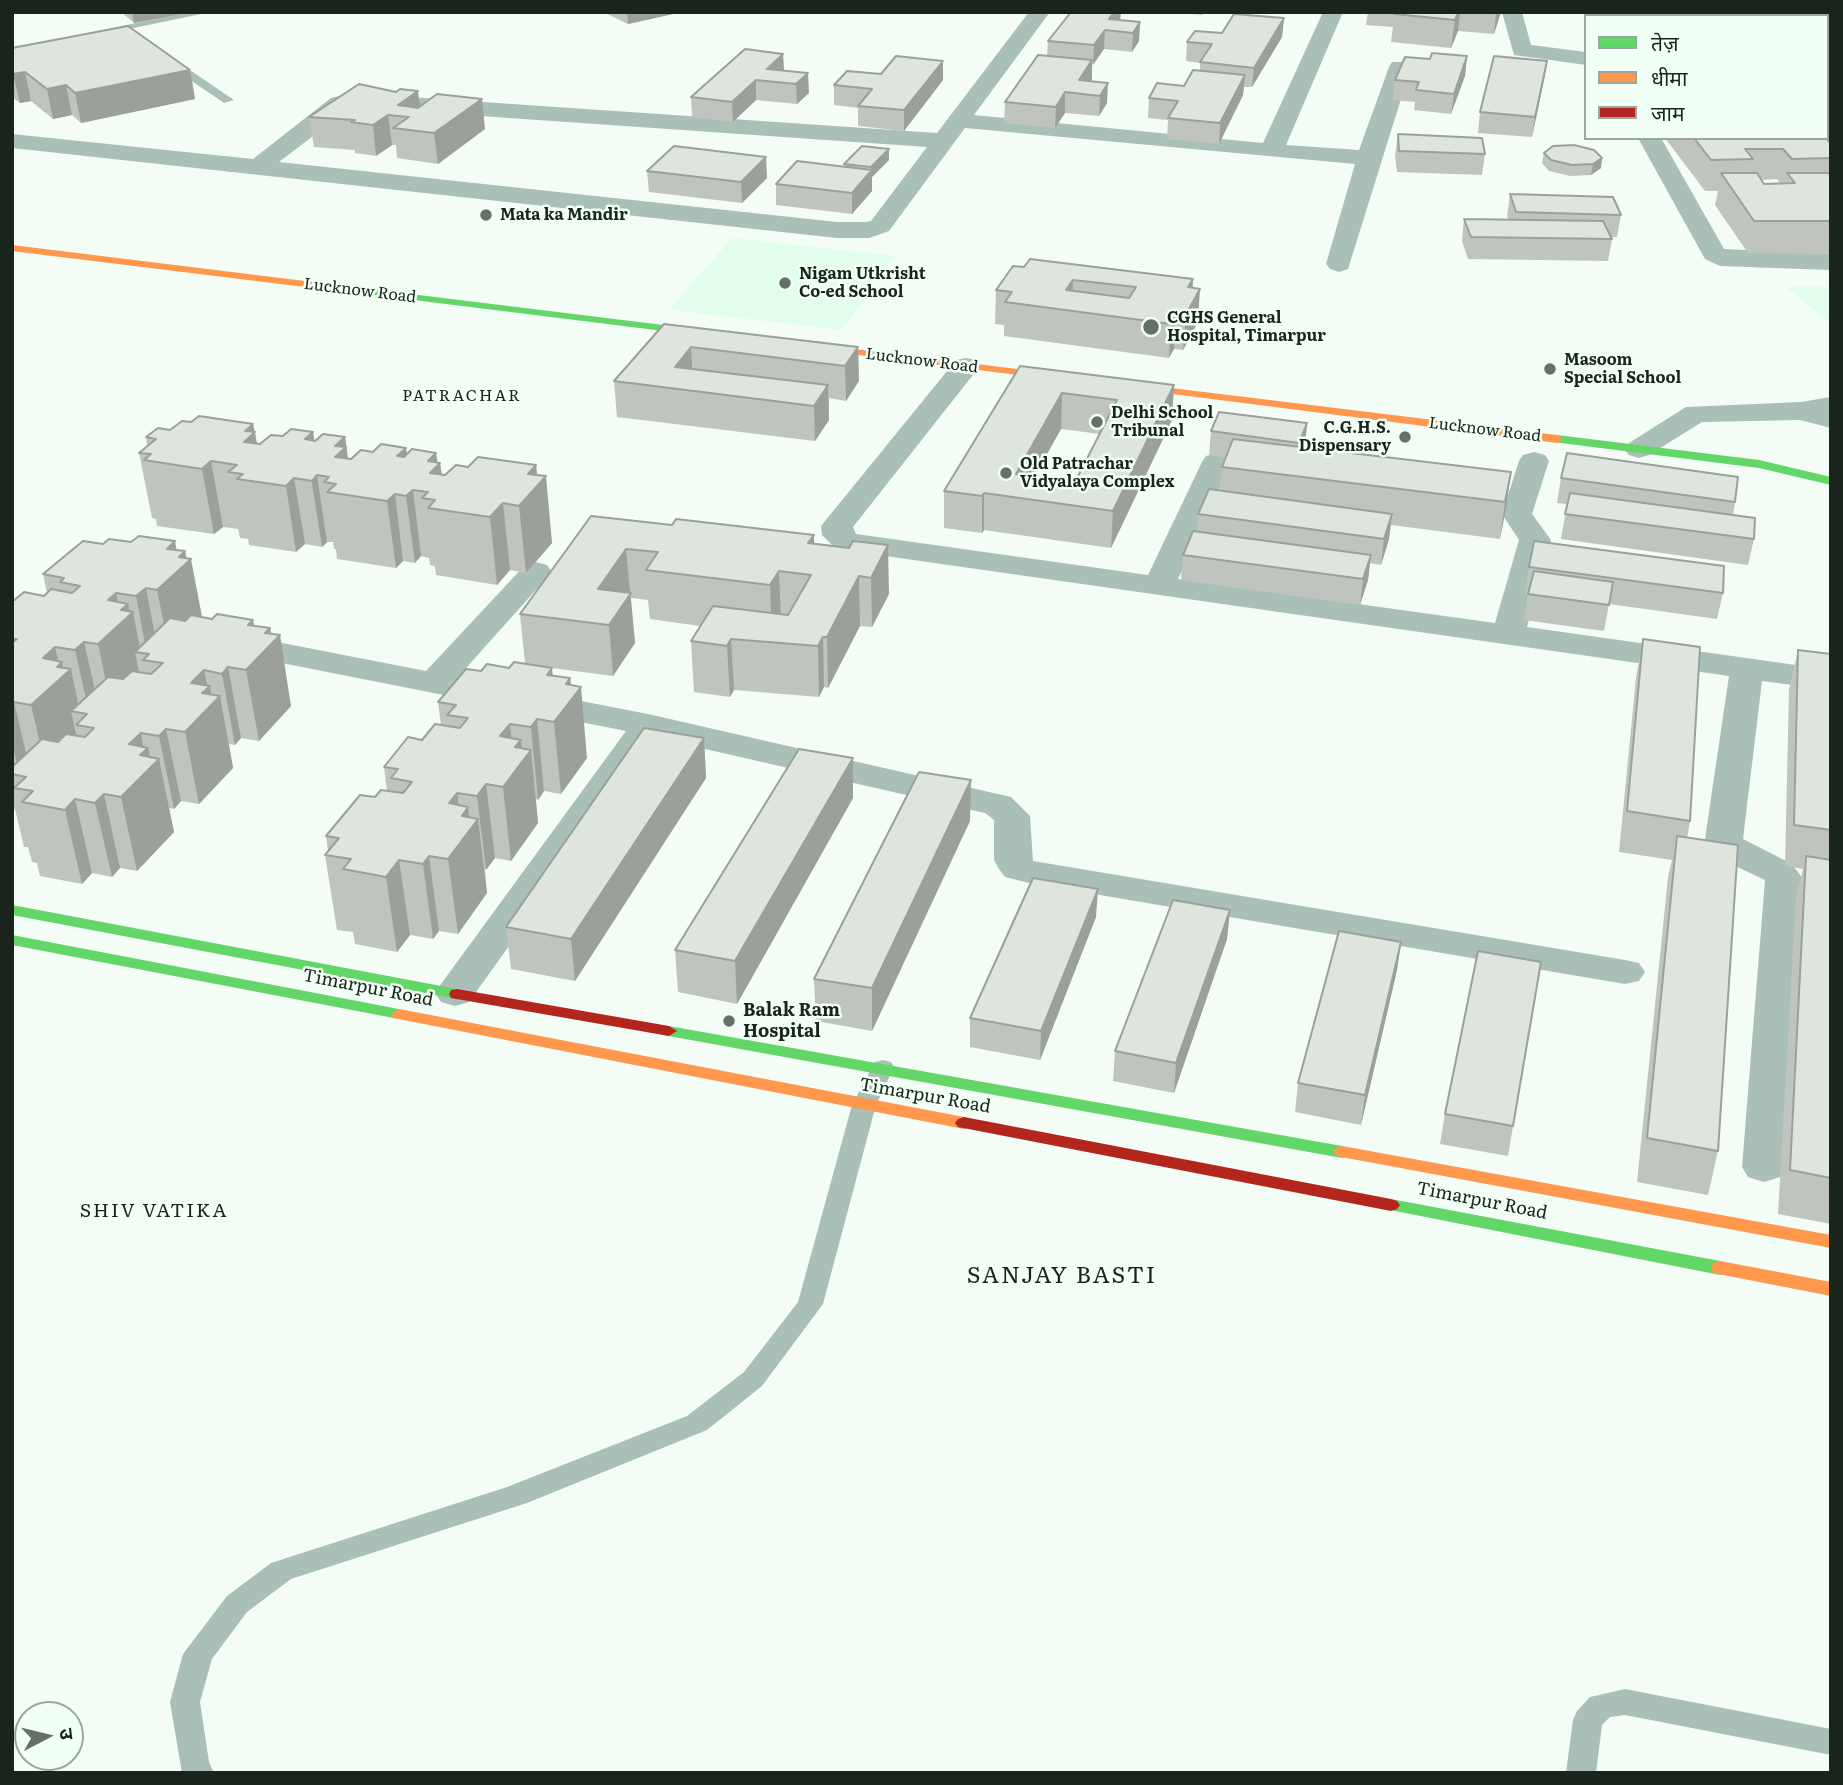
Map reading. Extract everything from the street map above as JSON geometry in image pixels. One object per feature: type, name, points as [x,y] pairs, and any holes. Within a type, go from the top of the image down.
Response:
[{"type":"street","points":[[12,141],[837,230],[869,230],[880,226],[1040,12]]},
{"type":"street","points":[[1266,150],[1274,146],[1333,12]]},
{"type":"street","points":[[1512,12],[1522,50],[1584,59]]},
{"type":"street","points":[[1339,264],[1369,158],[1400,67]]},
{"type":"street","points":[[258,167],[339,103],[351,100],[690,134],[946,141]]},
{"type":"street","points":[[961,121],[1369,158]]},
{"type":"street","points":[[1651,140],[1682,198],[1720,258],[1831,262]]},
{"type":"street","points":[[617,205],[636,187]]},
{"type":"street","points":[[1682,198],[1709,198]]},
{"type":"street","name":"Lucknow Road","points":[[12,248],[731,337]]},
{"type":"street","name":"Lucknow Road","points":[[786,344],[1759,464],[1831,481]]},
{"type":"street","points":[[966,366],[837,526],[838,535],[847,542],[1831,680]]},
{"type":"street","points":[[1639,449],[1696,413],[1801,411],[1831,405]]},
{"type":"street","points":[[1801,411],[1831,419]]},
{"type":"street","points":[[1509,633],[1535,540],[1517,514],[1534,461]]},
{"type":"street","points":[[1159,586],[1217,463]]},
{"type":"street","points":[[435,682],[536,572]]},
{"type":"street","points":[[207,657],[228,643],[240,643],[648,725],[998,805],[1012,816],[1013,860],[1018,869],[1029,872],[1625,972]]},
{"type":"street","points":[[1747,668],[1724,839],[1729,849],[1779,872],[1784,879],[1764,1167]]},
{"type":"street","points":[[455,993],[648,725]]},
{"type":"street","name":"Timarpur Road","points":[[12,910],[455,993],[883,1067],[1831,1242]]},
{"type":"street","name":"Timarpur Road","points":[[12,940],[864,1105],[1282,1181],[1831,1289]]},
{"type":"lane","points":[[88,34],[116,24],[206,12]]},
{"type":"lane","points":[[116,24],[228,100]]},
{"type":"lane","points":[[199,1773],[194,1766],[185,1702],[198,1654],[237,1604],[281,1571],[517,1495],[697,1423],[753,1378],[810,1304],[864,1105],[883,1067]]},
{"type":"lane","points":[[1581,1773],[1588,1720],[1601,1706],[1625,1702],[1831,1742]]},
{"type":"shaded area","name":"Nigam Utkrisht Co-ed School","points":[[732,238],[896,256],[842,330],[669,310]]},
{"type":"shaded area","points":[[1786,287],[1831,287],[1831,324]]},
{"type":"building","points":[[1071,12],[1114,12],[1109,19],[1140,22],[1133,33],[1105,30],[1094,45],[1048,41]]},
{"type":"building","points":[[1458,12],[1455,20],[1394,14]]},
{"type":"building","points":[[1234,14],[1284,18],[1254,68],[1200,62],[1212,44],[1187,42],[1195,31],[1222,33]]},
{"type":"building","points":[[128,26],[190,70],[75,93],[66,85],[47,89],[25,72],[12,73],[12,48]]},
{"type":"building","points":[[745,49],[783,54],[767,69],[808,73],[796,84],[756,80],[732,102],[691,97]]},
{"type":"building","points":[[1432,53],[1467,56],[1454,94],[1416,90],[1419,82],[1395,80],[1405,57],[1430,59]]},
{"type":"building","points":[[1038,55],[1092,60],[1079,80],[1108,83],[1100,96],[1065,92],[1056,107],[1005,102]]},
{"type":"building","points":[[896,56],[943,61],[904,110],[858,106],[872,89],[834,85],[847,71],[881,74]]},
{"type":"building","points":[[1494,56],[1547,61],[1535,117],[1480,112]]},
{"type":"building","points":[[1193,70],[1245,75],[1220,123],[1168,118],[1178,101],[1149,98],[1157,83],[1184,86]]},
{"type":"building","points":[[359,84],[396,92],[400,89],[418,91],[398,105],[418,108],[437,94],[482,99],[434,133],[393,128],[409,117],[388,115],[373,125],[351,122],[355,120],[309,117]]},
{"type":"building","points":[[1398,134],[1482,138],[1485,154],[1399,151]]},
{"type":"building","points":[[1696,140],[1828,140],[1831,144],[1831,158],[1792,159],[1783,149],[1745,149],[1753,159],[1711,160]]},
{"type":"building","points":[[1574,145],[1594,150],[1602,158],[1593,164],[1572,165],[1551,160],[1544,153],[1553,146]]},
{"type":"building","points":[[674,146],[766,157],[741,182],[647,171]]},
{"type":"building","points":[[862,146],[889,149],[871,167],[844,164]]},
{"type":"building","points":[[797,161],[872,170],[852,193],[776,184]]},
{"type":"building","points":[[1721,173],[1757,173],[1764,184],[1795,183],[1787,173],[1831,173],[1831,221],[1754,221]]},
{"type":"building","points":[[1510,194],[1613,197],[1621,215],[1516,212]]},
{"type":"building","points":[[1464,219],[1603,221],[1612,239],[1471,237]]},
{"type":"building","points":[[1030,259],[1193,279],[1188,287],[1200,289],[1185,316],[1176,315],[1171,324],[1005,302],[1012,292],[996,290],[1013,266],[1024,267]],"holes":[[[1073,280],[1136,287],[1129,298],[1066,290]]]},
{"type":"building","points":[[664,324],[858,347],[845,366],[691,347],[675,367],[828,385],[814,406],[614,381]]},
{"type":"building","points":[[1020,366],[1174,385],[1113,511],[984,493],[982,496],[944,491]],"holes":[[[1062,393],[1117,400],[1075,482],[1016,474]]]},
{"type":"building","points":[[1219,412],[1307,423],[1299,443],[1211,431]]},
{"type":"building","points":[[199,416],[253,424],[245,431],[255,432],[244,442],[260,444],[271,435],[283,436],[291,429],[313,432],[305,439],[315,441],[323,434],[345,437],[335,446],[346,447],[335,457],[351,459],[361,450],[373,452],[381,444],[406,448],[397,456],[404,457],[412,449],[436,453],[428,461],[440,463],[430,473],[445,475],[456,465],[468,467],[478,457],[536,465],[528,474],[546,476],[519,506],[503,503],[490,517],[428,508],[435,500],[422,498],[428,492],[413,490],[406,496],[395,494],[387,501],[327,492],[336,484],[324,482],[329,477],[317,475],[312,481],[294,478],[286,486],[237,479],[243,474],[228,472],[237,465],[211,461],[202,469],[144,460],[151,454],[139,453],[156,439],[146,437],[158,428],[170,430],[182,421],[191,422]]},
{"type":"building","points":[[1233,439],[1511,472],[1505,502],[1222,467]]},
{"type":"building","points":[[1567,453],[1738,477],[1735,502],[1561,478]]},
{"type":"building","points":[[1209,489],[1392,514],[1384,539],[1198,514]]},
{"type":"building","points":[[1570,493],[1755,518],[1754,539],[1565,514]]},
{"type":"building","points":[[591,516],[672,525],[676,519],[814,535],[808,543],[849,548],[853,541],[888,545],[871,578],[859,576],[827,637],[823,637],[818,646],[731,639],[727,646],[691,641],[713,606],[788,615],[811,575],[779,571],[770,585],[646,570],[658,552],[626,549],[598,589],[631,593],[609,625],[520,614]]},
{"type":"building","points":[[1193,531],[1371,555],[1363,579],[1183,555]]},
{"type":"building","points":[[139,536],[175,541],[167,549],[185,551],[179,557],[191,559],[157,590],[146,588],[136,596],[116,593],[108,600],[128,604],[121,610],[133,612],[98,644],[84,642],[75,650],[55,647],[43,658],[62,662],[57,667],[71,669],[31,705],[14,702],[12,704],[12,643],[17,639],[12,639],[12,602],[24,592],[44,596],[51,589],[72,593],[80,586],[60,582],[64,578],[43,574],[83,541],[103,544],[109,539],[131,542]]},
{"type":"building","points":[[1534,541],[1724,566],[1723,593],[1529,567]]},
{"type":"building","points":[[1534,571],[1613,582],[1609,605],[1528,594]]},
{"type":"building","points":[[217,614],[253,620],[248,625],[270,628],[265,633],[280,635],[246,670],[228,667],[222,674],[204,670],[191,683],[210,686],[202,693],[220,696],[185,732],[166,729],[159,736],[141,733],[129,744],[148,748],[140,755],[159,759],[121,797],[104,794],[95,803],[75,799],[65,810],[22,802],[33,791],[14,788],[26,777],[12,774],[12,767],[42,739],[58,742],[66,734],[85,737],[94,728],[76,725],[87,714],[71,711],[108,677],[123,679],[132,671],[151,674],[163,663],[143,660],[149,654],[135,652],[170,618],[185,621],[191,615],[212,619]]},
{"type":"building","points":[[1643,639],[1700,647],[1690,821],[1627,811]]},
{"type":"building","points":[[1798,650],[1831,654],[1831,830],[1794,825]]},
{"type":"building","points":[[514,662],[552,668],[547,675],[570,678],[566,684],[581,687],[554,722],[537,719],[531,727],[510,724],[500,736],[521,740],[515,747],[531,750],[503,787],[486,784],[477,796],[457,793],[449,803],[468,807],[462,816],[478,819],[448,859],[429,856],[423,864],[399,860],[386,877],[343,869],[351,859],[325,855],[339,838],[326,836],[360,795],[375,797],[381,790],[403,793],[412,782],[391,778],[398,769],[384,767],[408,737],[422,740],[435,724],[460,728],[468,718],[447,715],[456,705],[438,702],[466,669],[481,671],[487,664],[509,668]]},
{"type":"building","points":[[644,728],[704,738],[571,939],[506,927]]},
{"type":"building","points":[[799,749],[853,758],[735,961],[675,950]]},
{"type":"building","points":[[919,772],[971,780],[872,988],[814,979]]},
{"type":"building","points":[[1677,836],[1738,845],[1718,1151],[1647,1138]]},
{"type":"building","points":[[1806,856],[1831,860],[1831,1178],[1790,1170]]},
{"type":"building","points":[[1033,878],[1098,889],[1041,1031],[970,1018]]},
{"type":"building","points":[[1173,900],[1230,910],[1176,1063],[1115,1051]]},
{"type":"building","points":[[1339,931],[1401,942],[1365,1095],[1298,1083]]},
{"type":"building","points":[[1478,951],[1541,962],[1513,1126],[1445,1114]]},
{"type":"traffic: fast","points":[[305,284],[712,334]]},
{"type":"traffic: fast","points":[[1557,439],[1759,464],[1831,481]]},
{"type":"traffic: fast","points":[[12,910],[457,994]]},
{"type":"traffic: fast","points":[[12,940],[399,1014]]},
{"type":"traffic: fast","points":[[669,1031],[1342,1152]]},
{"type":"traffic: fast","points":[[1391,1205],[1720,1268]]},
{"type":"traffic: slow","points":[[12,248],[305,284]]},
{"type":"traffic: slow","points":[[806,346],[1066,378]]},
{"type":"traffic: slow","points":[[1122,385],[1557,439]]},
{"type":"traffic: slow","points":[[399,1014],[964,1123]]},
{"type":"traffic: slow","points":[[1342,1152],[1831,1242]]},
{"type":"traffic: slow","points":[[1720,1268],[1831,1289]]},
{"type":"traffic: jam","points":[[457,994],[669,1031]]},
{"type":"traffic: jam","points":[[964,1123],[1391,1205]]},
{"type":"place","name":"Mata ka Mandir","points":[[486,215]]},
{"type":"place","name":"Nigam Utkrisht Co-ed School","points":[[785,283]]},
{"type":"place","name":"CGHS General Hospital, Timarpur","points":[[1151,327]]},
{"type":"place","name":"Masoom Special School","points":[[1550,369]]},
{"type":"place","name":"Delhi School Tribunal","points":[[1097,422]]},
{"type":"place","name":"C.G.H.S. Dispensary","points":[[1405,437]]},
{"type":"place","name":"Old Patrachar Vidyalaya Complex","points":[[1006,473]]},
{"type":"place","name":"Balak Ram Hospital","points":[[729,1021]]},
{"type":"district","name":"PATRACHAR","points":[[462,396]]},
{"type":"district","name":"SHIV VATIKA","points":[[154,1211]]},
{"type":"district","name":"SANJAY BASTI","points":[[1062,1276]]}]
